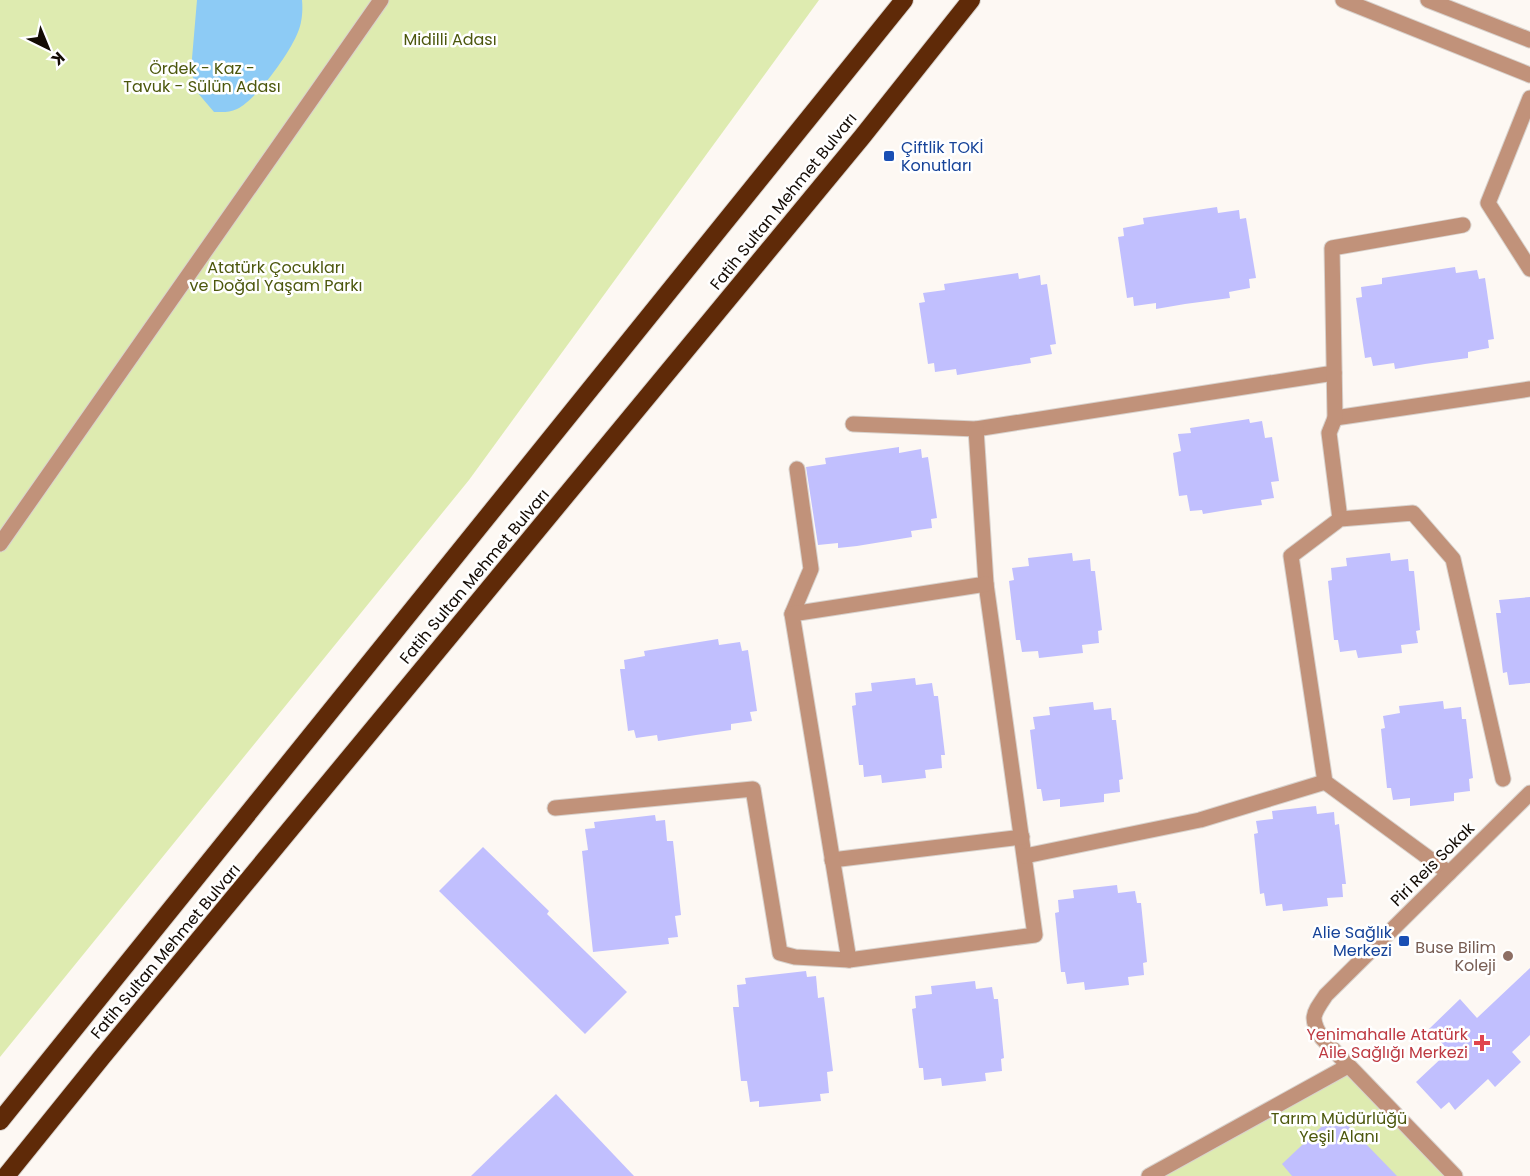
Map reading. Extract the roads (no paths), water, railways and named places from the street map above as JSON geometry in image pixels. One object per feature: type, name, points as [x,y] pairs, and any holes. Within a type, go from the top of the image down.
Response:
[{"type":"highway","name":"Fatih Sultan Mehmet Bulvarı","points":[[0,1121],[904,0]]},
{"type":"highway","name":"Fatih Sultan Mehmet Bulvarı","points":[[6,1176],[854,146],[971,0]]},
{"type":"street","points":[[0,544],[381,0]]},
{"type":"street","points":[[1343,0],[1530,75]]},
{"type":"street","points":[[1428,0],[1530,40]]},
{"type":"street","points":[[1530,98],[1488,203],[1530,269]]},
{"type":"street","points":[[1340,519],[1329,433],[1335,418],[1332,248],[1463,225]]},
{"type":"street","points":[[854,424],[976,429],[1334,373]]},
{"type":"street","points":[[1335,418],[1530,389]]},
{"type":"street","points":[[555,808],[753,789],[780,953],[795,957],[849,960],[1035,935],[986,584],[976,429]]},
{"type":"street","points":[[797,468],[811,569],[792,614],[849,960]]},
{"type":"street","points":[[1449,873],[1325,782],[1291,556],[1340,519],[1413,513],[1453,559],[1503,779]]},
{"type":"street","points":[[792,614],[986,584]]},
{"type":"street","points":[[1025,856],[1200,820],[1325,782]]},
{"type":"street","name":"Piri Reis Sokak","points":[[1455,1176],[1322,1038],[1314,1026],[1313,1017],[1326,995],[1530,793]]},
{"type":"street","points":[[832,860],[1022,837]]},
{"type":"street","points":[[1149,1176],[1348,1066]]},
{"type":"water","points":[[197,0],[302,0],[300,25],[288,52],[263,86],[245,104],[234,110],[214,112],[197,92],[191,70]]},
{"type":"place","name":"Çiftlik TOKİ Konutları","points":[[889,156]]},
{"type":"place","name":"Alie Sağlık Merkezi","points":[[1404,941]]},
{"type":"place","name":"Buse Bilim Koleji","points":[[1508,956]]},
{"type":"place","name":"Yenimahalle Atatürk Aile Sağlığı Merkezi","points":[[1482,1043]]},
{"type":"park label","name":"Midilli Adası","points":[[450,39]]},
{"type":"park label","name":"Ördek - Kaz - Tavuk - Sülün Adası","points":[[202,77]]},
{"type":"park label","name":"Atatürk Çocukları ve Doğal Yaşam Parkı","points":[[276,276]]},
{"type":"park label","name":"Tarım Müdürlüğü Yeşil Alanı","points":[[1339,1127]]}]
